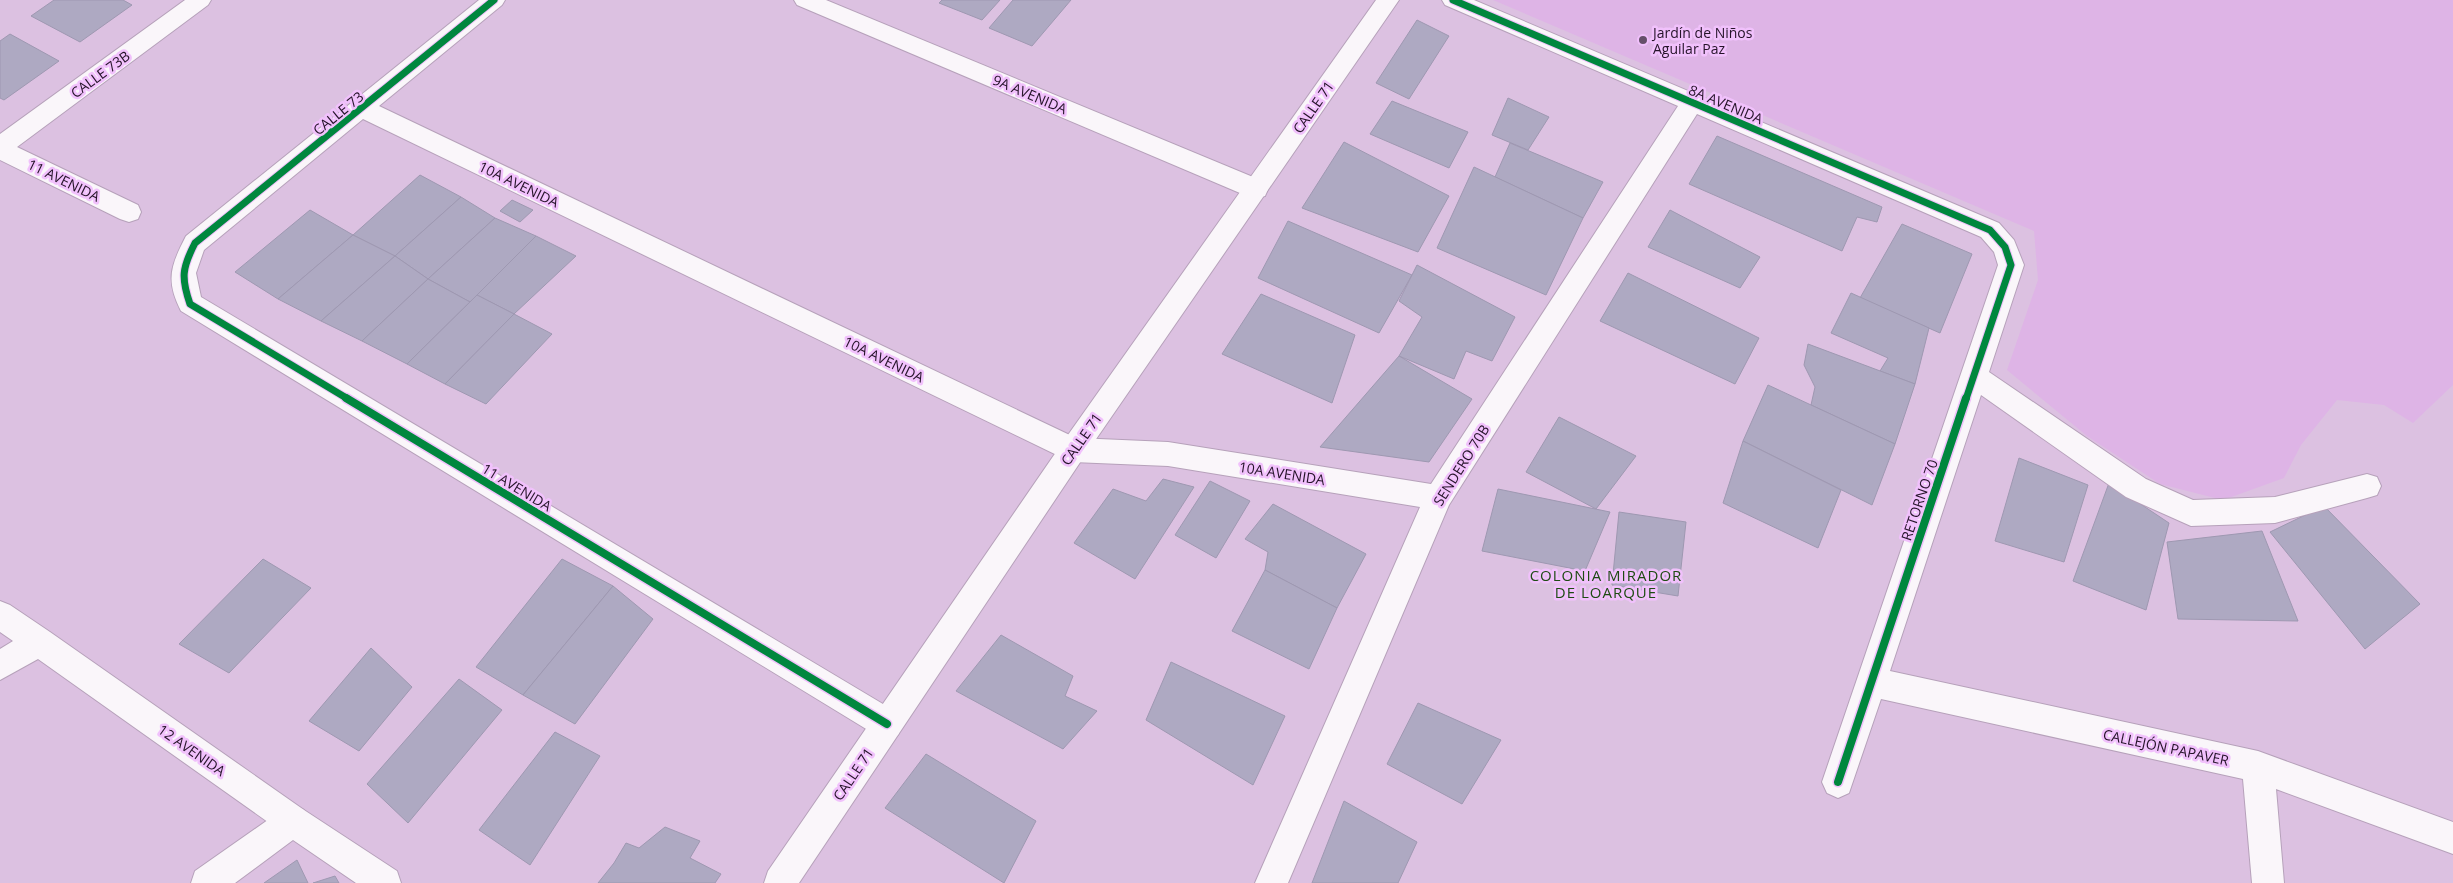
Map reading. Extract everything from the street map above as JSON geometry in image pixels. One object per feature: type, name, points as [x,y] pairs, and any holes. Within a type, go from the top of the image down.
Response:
[{"type":"street","name":"CALLE 73B","points":[[0,148],[200,0]]},
{"type":"street","name":"CALLE 73","points":[[195,244],[363,109],[494,0]]},
{"type":"street","name":"9A AVENIDA","points":[[805,0],[1256,188]]},
{"type":"street","name":"CALLE 71","points":[[780,883],[1073,450],[1388,0]]},
{"type":"street","name":"8A AVENIDA","points":[[1452,0],[1990,230]]},
{"type":"street","name":"SENDERO 70B","points":[[1271,883],[1438,498],[1692,103]]},
{"type":"street","name":"10A AVENIDA","points":[[363,109],[1073,450],[1168,454],[1438,498]]},
{"type":"street","name":"11 AVENIDA","points":[[0,148],[129,212]]},
{"type":"street","name":"RETORNO 70","points":[[1838,782],[2011,265],[2005,247],[1990,230]]},
{"type":"street","name":"11 AVENIDA","points":[[195,244],[182,268],[184,288],[190,304],[887,724]]},
{"type":"street","points":[[1974,376],[2136,488],[2191,513],[2274,510],[2367,486]]},
{"type":"street","name":"12 AVENIDA","points":[[0,616],[293,822],[386,883]]},
{"type":"street","points":[[0,666],[38,642]]},
{"type":"street","name":"CALLEJÓN PAPAVER","points":[[1872,682],[2258,767],[2453,838]]},
{"type":"street","points":[[2258,767],[2268,883]]},
{"type":"street","points":[[207,883],[293,822]]},
{"type":"shaded area","points":[[1493,0],[2453,0],[2453,385],[2413,423],[2384,405],[2337,400],[2301,445],[2284,478],[2223,500],[2160,484],[2087,436],[2007,370],[2038,280],[2034,231]]},
{"type":"building","points":[[54,0],[123,0],[132,5],[80,42],[31,16]]},
{"type":"building","points":[[942,0],[1000,0],[982,20],[939,3]]},
{"type":"building","points":[[1013,0],[1071,0],[1032,46],[989,28]]},
{"type":"building","points":[[1417,20],[1449,36],[1409,99],[1376,83]]},
{"type":"building","points":[[10,34],[59,61],[4,100],[0,98],[0,41]]},
{"type":"building","points":[[1508,98],[1549,117],[1528,150],[1492,135]]},
{"type":"building","points":[[1392,101],[1468,132],[1449,168],[1370,134]]},
{"type":"building","points":[[1717,136],[1882,207],[1877,222],[1857,217],[1842,251],[1689,184]]},
{"type":"building","points":[[1344,142],[1449,196],[1418,252],[1302,208]]},
{"type":"building","points":[[1510,143],[1603,182],[1583,218],[1495,177]]},
{"type":"building","points":[[1474,167],[1583,218],[1546,295],[1437,248]]},
{"type":"building","points":[[420,175],[461,197],[395,256],[353,235]]},
{"type":"building","points":[[461,197],[495,218],[428,279],[395,256]]},
{"type":"building","points":[[512,200],[533,210],[520,222],[500,211]]},
{"type":"building","points":[[310,210],[353,235],[278,299],[235,272]]},
{"type":"building","points":[[1670,210],[1760,257],[1740,288],[1648,247]]},
{"type":"building","points":[[495,218],[536,236],[470,302],[428,279]]},
{"type":"building","points":[[1288,221],[1412,275],[1379,333],[1258,278]]},
{"type":"building","points":[[1902,224],[1972,254],[1940,333],[1860,298]]},
{"type":"building","points":[[353,235],[395,256],[321,321],[278,299]]},
{"type":"building","points":[[536,236],[576,256],[514,314],[477,295]]},
{"type":"building","points":[[395,256],[428,279],[362,341],[321,321]]},
{"type":"building","points":[[1417,265],[1515,317],[1492,361],[1466,351],[1454,379],[1399,356],[1422,317],[1399,301]]},
{"type":"building","points":[[1628,273],[1759,338],[1735,384],[1600,321]]},
{"type":"building","points":[[428,279],[470,302],[407,364],[362,341]]},
{"type":"building","points":[[1851,293],[1929,328],[1915,384],[1880,371],[1888,358],[1831,333]]},
{"type":"building","points":[[1261,294],[1355,335],[1332,403],[1222,354]]},
{"type":"building","points":[[477,295],[514,314],[445,384],[407,364]]},
{"type":"building","points":[[514,314],[552,334],[486,404],[445,384]]},
{"type":"building","points":[[1808,344],[1915,384],[1895,444],[1811,405],[1815,387],[1804,365]]},
{"type":"building","points":[[1399,356],[1472,399],[1429,462],[1320,447]]},
{"type":"building","points":[[1768,385],[1895,444],[1872,505],[1743,441]]},
{"type":"building","points":[[1559,417],[1636,456],[1596,509],[1526,472]]},
{"type":"building","points":[[1743,441],[1841,490],[1818,548],[1723,503]]},
{"type":"building","points":[[2019,458],[2088,485],[2064,562],[1995,541]]},
{"type":"building","points":[[1163,479],[1194,487],[1135,579],[1074,543],[1113,489],[1146,501]]},
{"type":"building","points":[[1210,481],[1250,501],[1216,558],[1175,535]]},
{"type":"building","points":[[2109,483],[2169,523],[2146,610],[2073,581]]},
{"type":"building","points":[[1498,489],[1610,512],[1585,571],[1482,551]]},
{"type":"building","points":[[1273,504],[1366,554],[1337,608],[1265,570],[1268,552],[1245,539]]},
{"type":"building","points":[[2324,506],[2420,604],[2365,649],[2270,532]]},
{"type":"building","points":[[1619,512],[1686,522],[1678,596],[1612,585]]},
{"type":"building","points":[[2262,531],[2298,621],[2178,619],[2167,542]]},
{"type":"building","points":[[263,559],[311,588],[229,673],[179,644]]},
{"type":"building","points":[[562,559],[613,586],[523,695],[476,667]]},
{"type":"building","points":[[1265,570],[1337,608],[1309,669],[1232,631]]},
{"type":"building","points":[[613,586],[653,619],[575,724],[523,695]]},
{"type":"building","points":[[1001,635],[1073,676],[1065,696],[1097,711],[1063,749],[956,691]]},
{"type":"building","points":[[371,648],[412,687],[359,751],[309,721]]},
{"type":"building","points":[[1171,662],[1285,716],[1253,785],[1146,720]]},
{"type":"building","points":[[459,679],[502,710],[408,823],[367,784]]},
{"type":"building","points":[[1418,703],[1501,740],[1462,804],[1387,764]]},
{"type":"building","points":[[555,732],[600,756],[530,865],[479,830]]},
{"type":"building","points":[[926,754],[1036,821],[1004,883],[885,808]]},
{"type":"building","points":[[1344,801],[1417,842],[1398,883],[1312,883]]},
{"type":"building","points":[[665,827],[700,841],[690,858],[721,874],[715,883],[598,883],[614,863],[626,843],[639,848]]},
{"type":"building","points":[[297,860],[308,883],[264,883]]},
{"type":"building","points":[[335,876],[339,883],[313,883]]},
{"type":"cycle path","points":[[494,0],[195,243],[183,273],[184,286],[190,304],[887,724]]},
{"type":"cycle path","points":[[1453,0],[1990,230],[2005,247],[2011,265],[1838,782]]},
{"type":"place","name":"Jardín de Niños Aguilar Paz","points":[[1643,40]]},
{"type":"district","name":"COLONIA MIRADOR DE LOARQUE","points":[[1606,584]]}]
